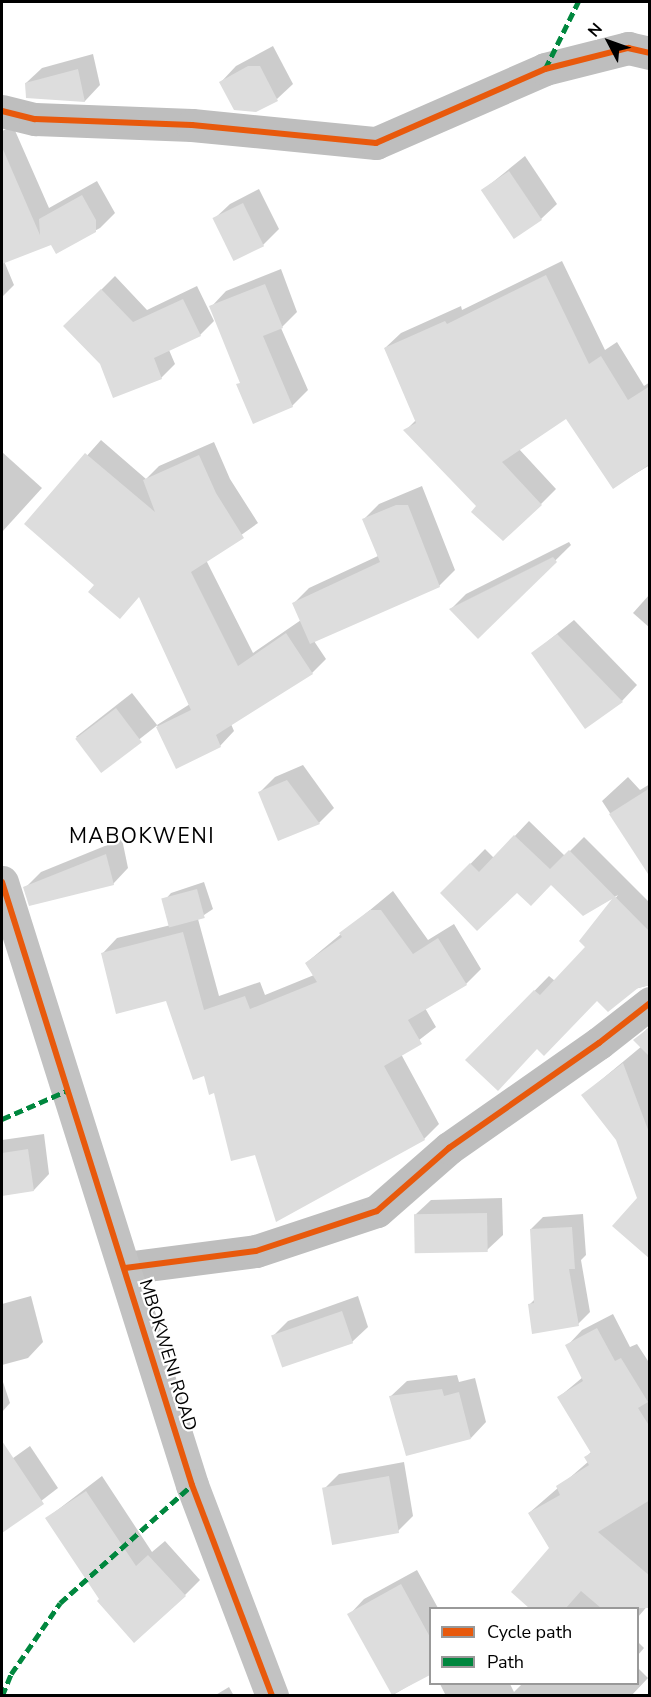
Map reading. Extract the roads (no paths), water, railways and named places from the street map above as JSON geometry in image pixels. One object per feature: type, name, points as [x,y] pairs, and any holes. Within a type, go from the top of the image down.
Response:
[{"type":"street","points":[[2,111],[35,119],[192,125],[376,143],[545,69],[628,48],[650,53]]},
{"type":"street","name":"MBOKWENI ROAD","points":[[2,882],[192,1485],[272,1695]]},
{"type":"street","points":[[125,1268],[256,1251],[377,1211],[449,1148],[600,1043],[650,1003]]},
{"type":"district","name":"MABOKWENI","points":[[142,836]]}]
